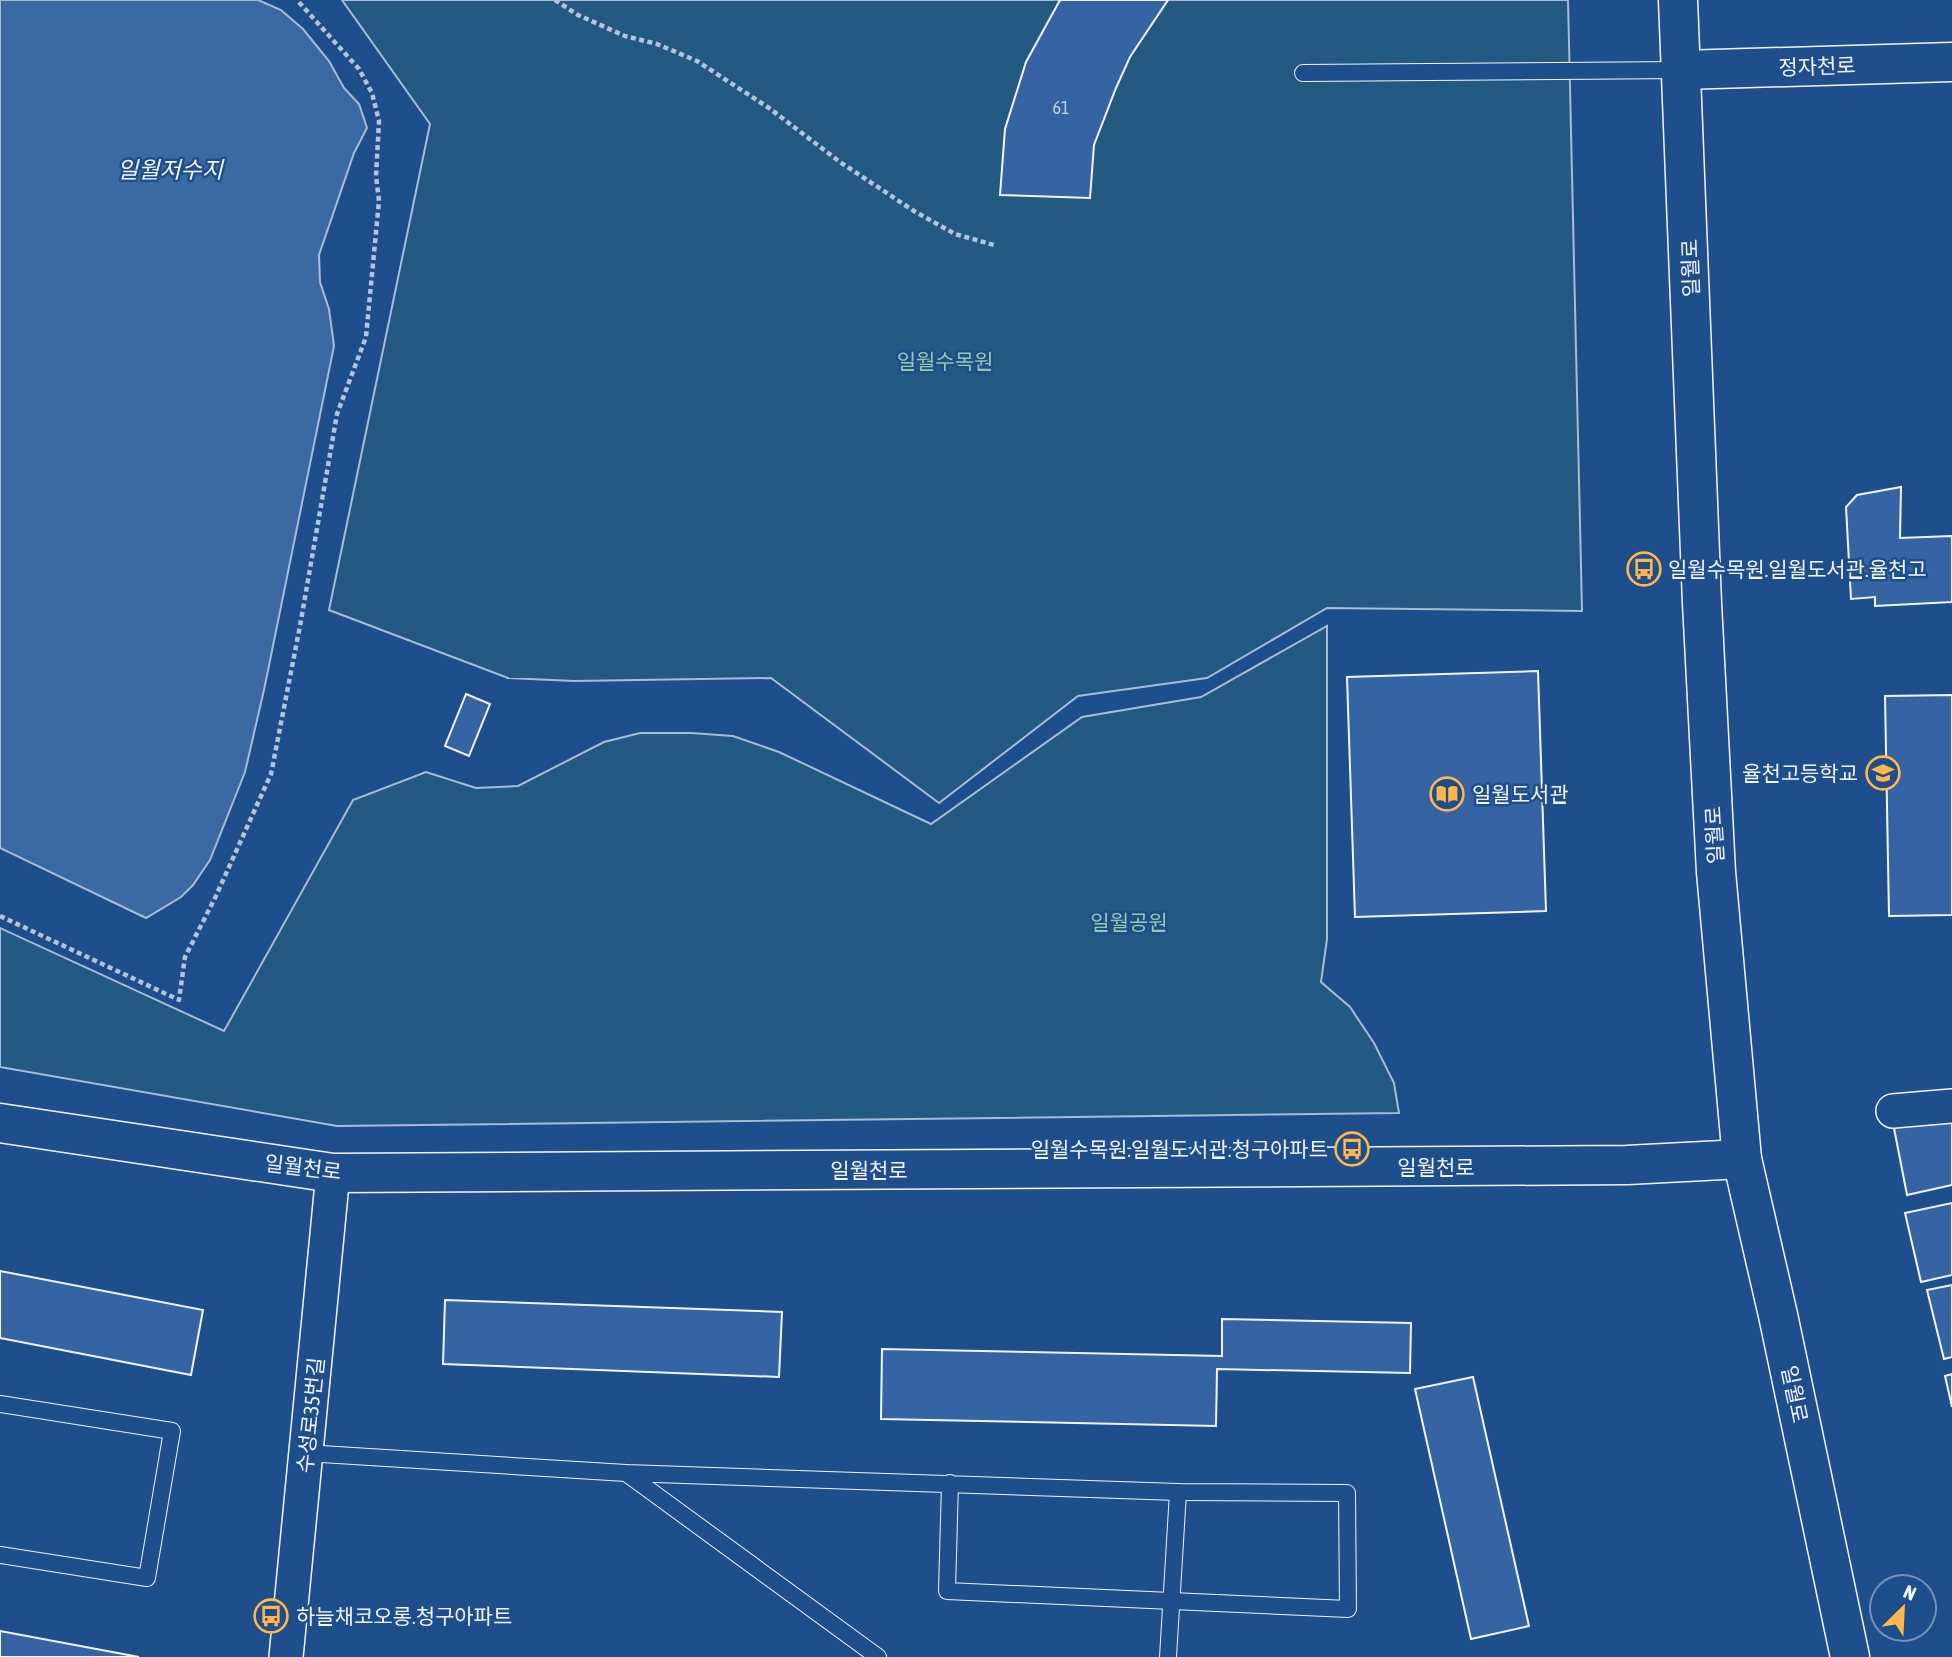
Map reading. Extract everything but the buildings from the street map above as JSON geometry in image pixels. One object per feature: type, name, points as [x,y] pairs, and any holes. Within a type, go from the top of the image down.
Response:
[{"type":"street","name":"일월로","points":[[1678,0],[1714,845],[1742,1160],[1781,1328],[1850,1657]]},
{"type":"street","name":"정자천로","points":[[1682,70],[1952,62]]},
{"type":"street","points":[[1893,1111],[1952,1106]]},
{"type":"street","name":"일월천로","points":[[0,1123],[333,1173],[1627,1166],[1742,1160]]},
{"type":"street","name":"수성로35번길","points":[[286,1657],[333,1173]]},
{"type":"lane","points":[[1303,73],[1682,70]]},
{"type":"lane","points":[[0,1404],[172,1431],[147,1578],[0,1555]]},
{"type":"lane","points":[[305,1453],[626,1473],[950,1483],[1178,1492],[1347,1493],[1348,1609],[947,1591],[950,1483]]},
{"type":"lane","points":[[626,1473],[878,1657]]},
{"type":"lane","points":[[1168,1657],[1178,1492]]},
{"type":"path","points":[[0,916],[179,1000],[185,957],[271,774],[337,414],[366,337],[379,201],[376,176],[379,121],[372,93],[359,69],[297,0]]},
{"type":"path","points":[[555,0],[579,15],[625,36],[657,44],[697,61],[769,108],[840,162],[914,211],[955,234],[994,245]]},
{"type":"green space","name":"일월수목원","points":[[342,0],[1568,0],[1582,611],[1327,608],[1207,678],[1078,696],[939,803],[771,678],[574,681],[508,678],[329,610],[430,124]]},
{"type":"green space","name":"일월공원","points":[[1327,626],[1327,939],[1321,982],[1350,1007],[1374,1043],[1394,1083],[1399,1113],[337,1126],[0,1067],[0,928],[224,1031],[353,800],[426,772],[476,788],[518,786],[604,742],[640,733],[733,736],[779,752],[931,824],[1082,717],[1201,697]]},
{"type":"water","name":"일월저수지","points":[[0,0],[258,0],[281,10],[303,29],[329,61],[344,88],[359,104],[367,128],[354,153],[319,255],[320,282],[329,309],[334,346],[245,772],[210,860],[181,897],[146,918],[0,848]]},
{"type":"place","name":"일월수목원.일월도서관.율천고","points":[[1644,569]]},
{"type":"place","name":"율천고등학교","points":[[1883,773]]},
{"type":"place","name":"일월도서관","points":[[1447,794]]},
{"type":"place","name":"일월수목원.일월도서관.청구아파트","points":[[1352,1149]]},
{"type":"place","name":"하늘채코오롱.청구아파트","points":[[271,1616]]}]
